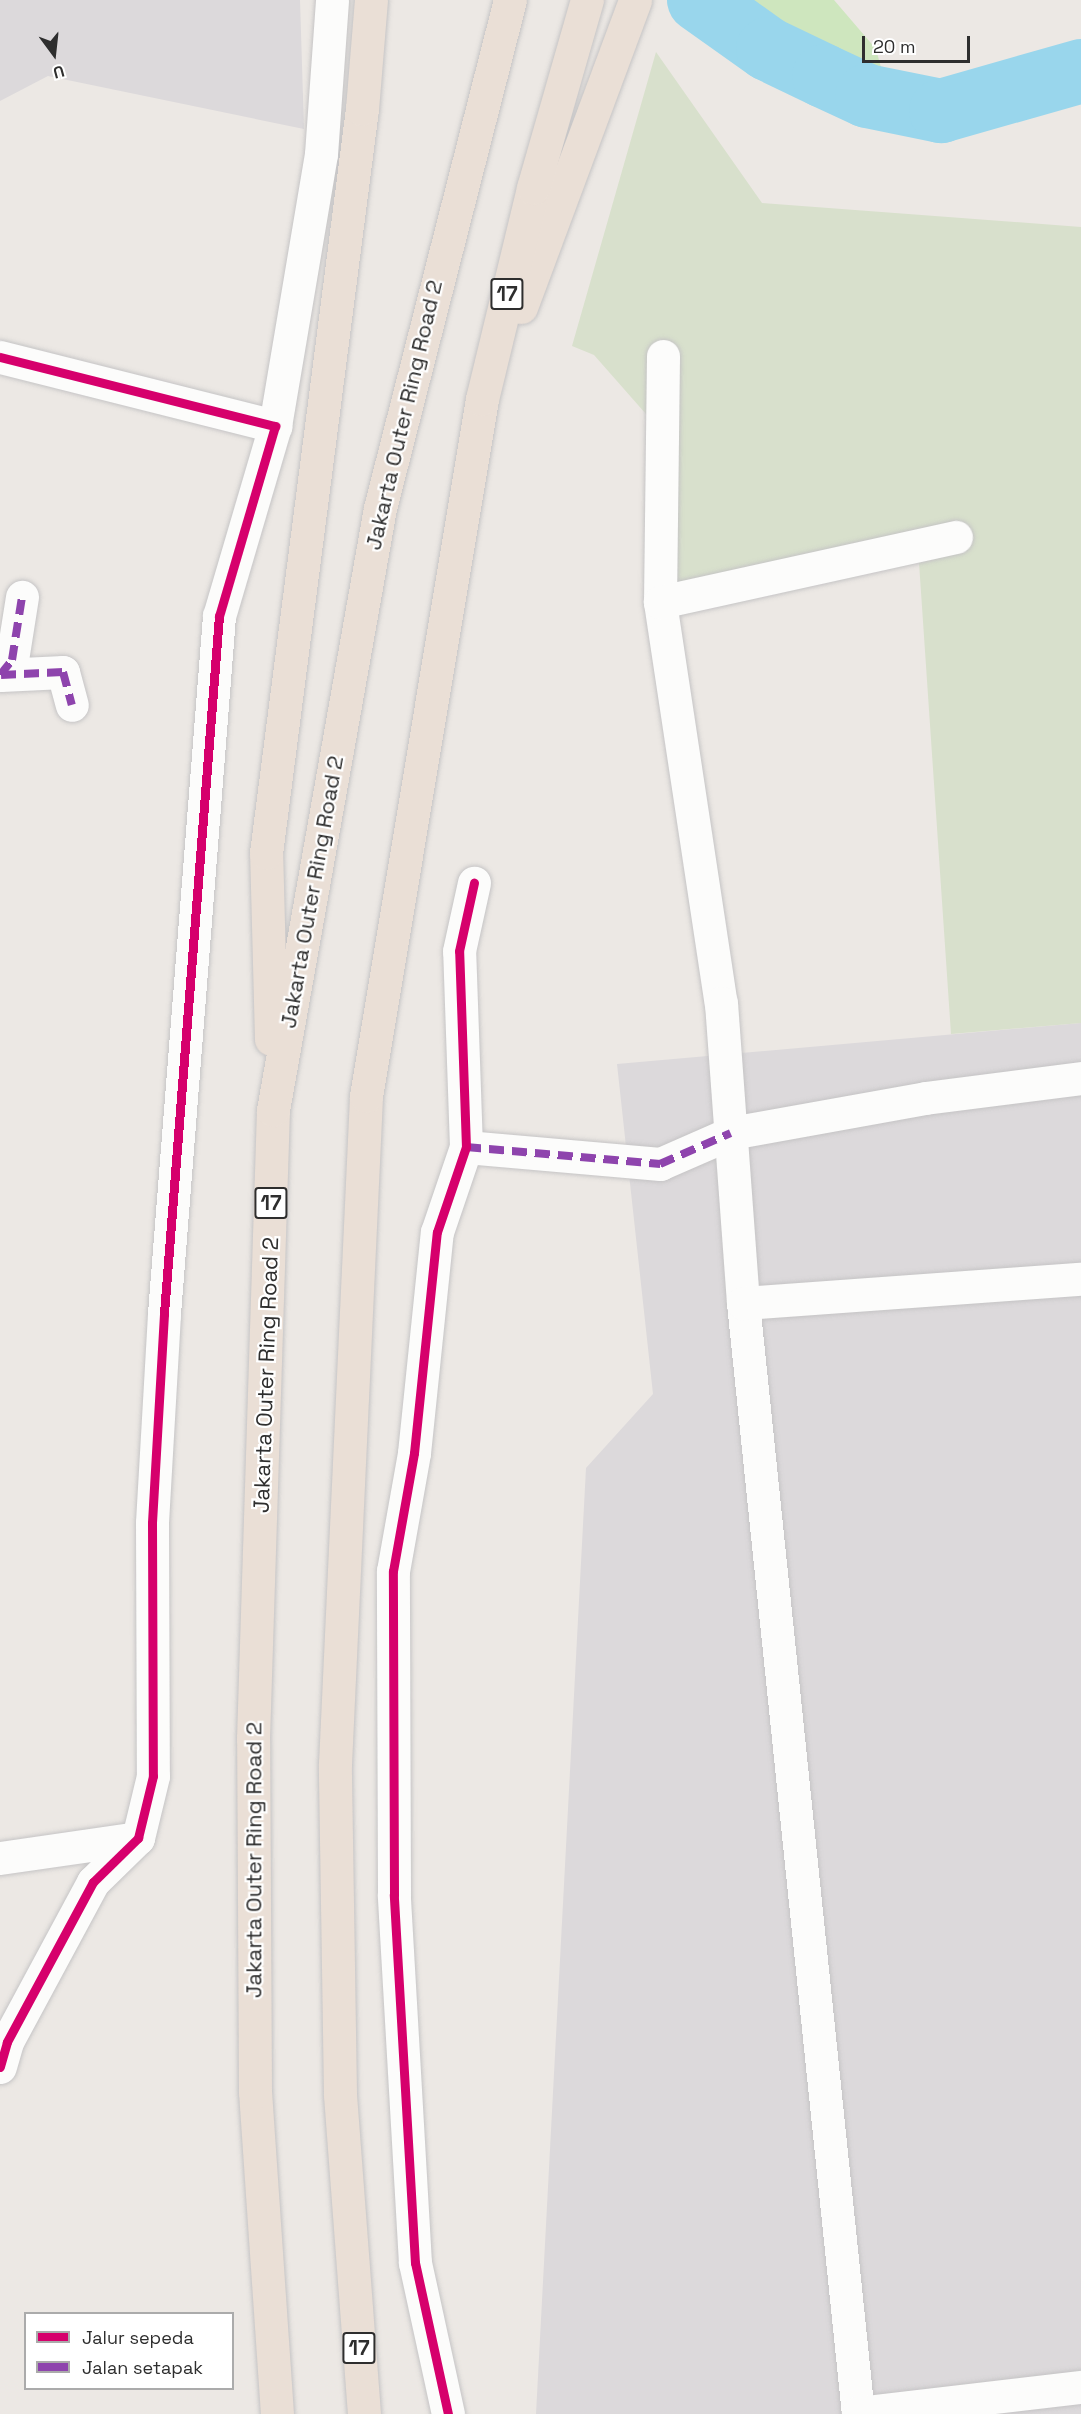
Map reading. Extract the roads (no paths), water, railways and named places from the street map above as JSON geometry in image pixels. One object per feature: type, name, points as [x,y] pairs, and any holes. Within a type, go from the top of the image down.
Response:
[{"type":"highway","points":[[273,1110],[266,853],[363,109],[371,0]]},
{"type":"highway","name":"Jakarta Outer Ring Road 2","points":[[278,2414],[267,2291],[255,2092],[253,1739],[273,1110],[380,508],[472,134],[510,0]]},
{"type":"highway","name":"17","points":[[364,2414],[340,2094],[335,1764],[366,1096],[482,399],[533,188],[587,0]]},
{"type":"highway","points":[[482,399],[557,222],[635,0]]},
{"type":"street","points":[[0,2067],[7,2042],[93,1882],[138,1838],[153,1776],[153,1523],[163,1337],[219,616],[275,426],[321,154],[332,0]]},
{"type":"street","points":[[663,356],[660,602],[721,1003],[743,1303],[858,2414],[1081,2387]]},
{"type":"street","points":[[0,357],[275,426]]},
{"type":"street","points":[[660,602],[956,537]]},
{"type":"street","points":[[1,675],[12,660],[22,597]]},
{"type":"street","points":[[1,675],[63,672],[72,705]]},
{"type":"street","points":[[448,2414],[415,2263],[394,1895],[393,1571],[414,1453],[437,1232],[466,1147],[459,951],[474,883]]},
{"type":"street","points":[[466,1147],[660,1164],[731,1133],[925,1098],[1081,1078]]},
{"type":"street","points":[[743,1303],[1081,1280]]},
{"type":"street","points":[[0,1858],[138,1838]]},
{"type":"waterway","points":[[699,0],[768,49],[867,96],[941,111],[1081,71]]}]
